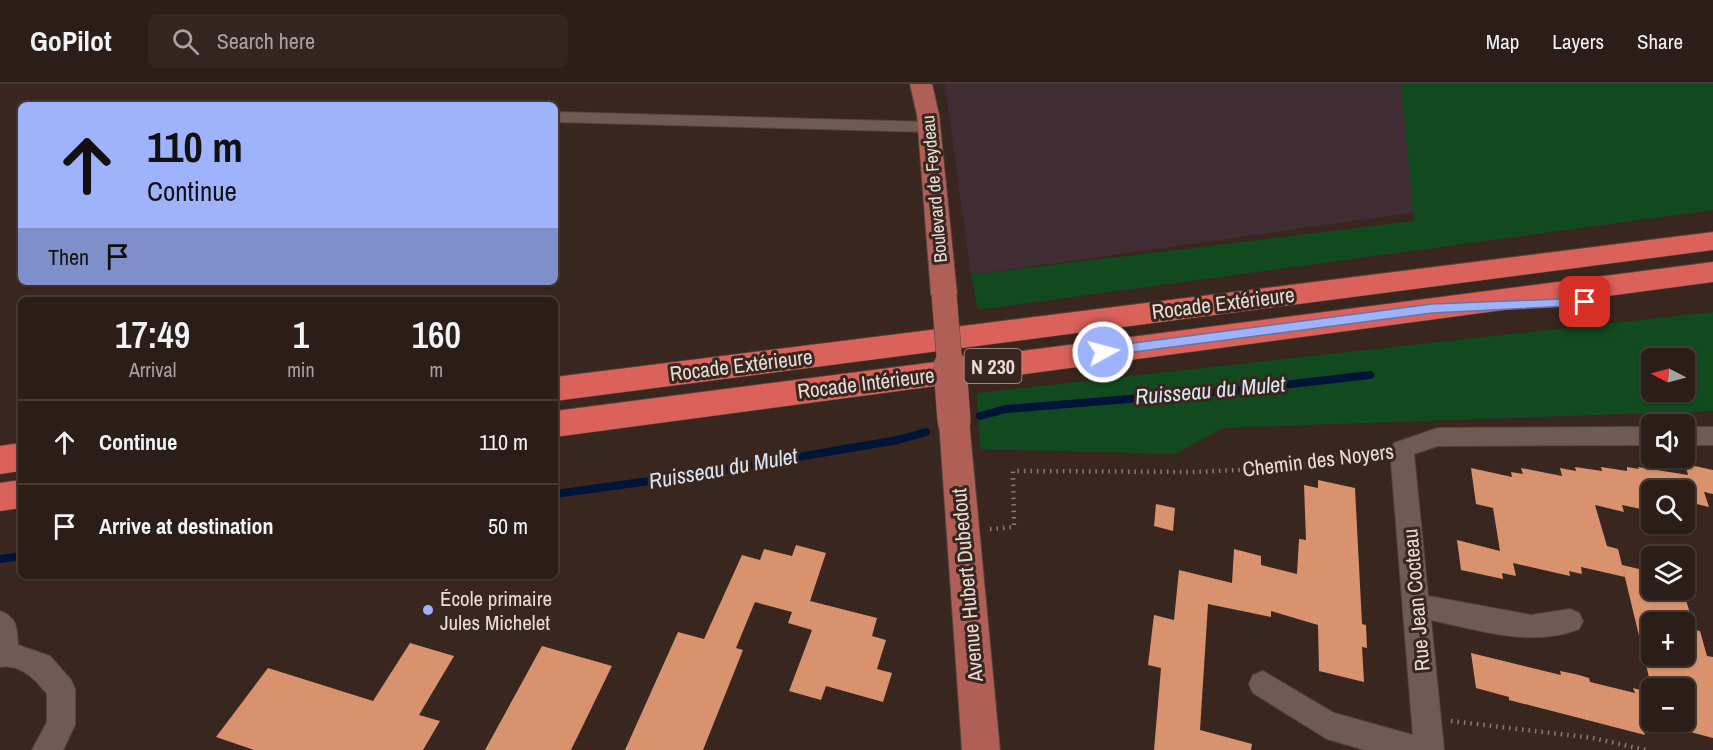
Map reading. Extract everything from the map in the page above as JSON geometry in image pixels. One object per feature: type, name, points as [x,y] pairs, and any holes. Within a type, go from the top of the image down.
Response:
[{"type":"highway","points":[[1590,256],[1713,228]]},
{"type":"highway","name":"Rocade Extérieure","points":[[558,388],[1713,241]]},
{"type":"highway","name":"Rocade Intérieure","points":[[558,424],[1713,272]]},
{"type":"highway","points":[[1432,309],[1629,300],[1713,293]]},
{"type":"highway","points":[[0,460],[18,457]]},
{"type":"highway","points":[[0,497],[18,494]]},
{"type":"main road","name":"Boulevard de Feydeau","points":[[921,84],[929,127],[954,421]]},
{"type":"main road","name":"Avenue Hubert Dubedout","points":[[954,421],[981,750]]},
{"type":"street","points":[[558,117],[929,127]]},
{"type":"street","name":"Chemin des Noyers","points":[[1402,449],[1438,437],[1641,436]]},
{"type":"street","points":[[1695,436],[1713,436]]},
{"type":"street","name":"Rue Jean Cocteau","points":[[1402,449],[1429,750]]},
{"type":"street","points":[[1416,606],[1532,627],[1570,621]]},
{"type":"street","points":[[0,623],[3,626],[2,653],[40,665],[61,688],[61,725],[47,750]]},
{"type":"street","points":[[1263,684],[1327,725],[1414,750]]},
{"type":"path","name":"Chemin des Noyers","points":[[992,529],[1014,526],[1013,471],[1194,472],[1282,468],[1402,449]]},
{"type":"path","points":[[1426,718],[1593,738],[1646,750]]},
{"type":"shaded area","points":[[945,84],[1713,84],[1713,170],[971,275]]},
{"type":"green space","points":[[1401,84],[1713,84],[1713,210],[978,310],[971,275],[1414,221]]},
{"type":"green space","points":[[1713,312],[1713,411],[1223,428],[1175,454],[980,449],[977,393]]},
{"type":"building","points":[[1695,466],[1713,470],[1713,494],[1704,492],[1709,507],[1695,504],[1695,480],[1641,480],[1641,509],[1622,505],[1624,512],[1595,505],[1607,546],[1618,549],[1625,577],[1581,567],[1582,574],[1569,571],[1570,576],[1513,563],[1516,576],[1502,573],[1503,579],[1461,570],[1457,540],[1500,551],[1493,508],[1476,504],[1471,468],[1512,477],[1511,472],[1523,474],[1521,468],[1562,476],[1560,468],[1576,471],[1575,467],[1602,471],[1601,467],[1627,471],[1627,467],[1639,469],[1638,467],[1688,475],[1686,468],[1695,468]]},
{"type":"building","points":[[1318,480],[1355,488],[1362,624],[1366,625],[1367,648],[1362,647],[1364,682],[1319,671],[1318,625],[1271,611],[1271,617],[1208,604],[1200,730],[1252,744],[1251,750],[1154,750],[1161,668],[1148,665],[1154,615],[1174,620],[1179,570],[1232,583],[1234,549],[1261,556],[1261,565],[1297,574],[1299,539],[1306,540],[1304,485],[1318,488]]},
{"type":"building","points":[[1156,504],[1175,508],[1173,531],[1154,526]]},
{"type":"building","points":[[796,545],[826,553],[810,601],[877,618],[872,636],[886,640],[877,669],[892,673],[883,702],[826,686],[821,700],[789,691],[812,630],[788,623],[792,612],[755,602],[736,648],[743,650],[703,750],[625,750],[678,632],[704,639],[742,555],[760,560],[764,549],[792,556]]},
{"type":"building","points":[[1622,565],[1641,569],[1641,600],[1686,600],[1690,612],[1641,612],[1641,644]]},
{"type":"building","points":[[1695,630],[1700,631],[1707,656],[1713,657],[1713,738],[1690,732],[1695,732],[1695,678],[1649,678],[1646,666],[1695,666]]},
{"type":"building","points":[[410,643],[454,656],[419,715],[440,721],[423,750],[254,750],[216,737],[268,668],[373,701]]},
{"type":"building","points":[[542,646],[612,666],[571,750],[485,750]]},
{"type":"building","points":[[1471,653],[1561,675],[1560,671],[1575,674],[1589,678],[1590,682],[1635,693],[1633,688],[1641,690],[1641,732],[1644,732],[1645,735],[1509,700],[1509,697],[1476,688]]},
{"type":"waterway","name":"Ruisseau du Mulet","points":[[980,416],[1006,409],[1240,390],[1370,375]]},
{"type":"waterway","name":"Ruisseau du Mulet","points":[[558,494],[686,476],[898,440],[926,432]]},
{"type":"waterway","name":"Ruisseau du Mulet","points":[[0,559],[18,556]]},
{"type":"place","name":"École primaire Jules Michelet","points":[[428,610]]},
{"type":"route","points":[[1103,352],[1432,309],[1585,302]]}]
